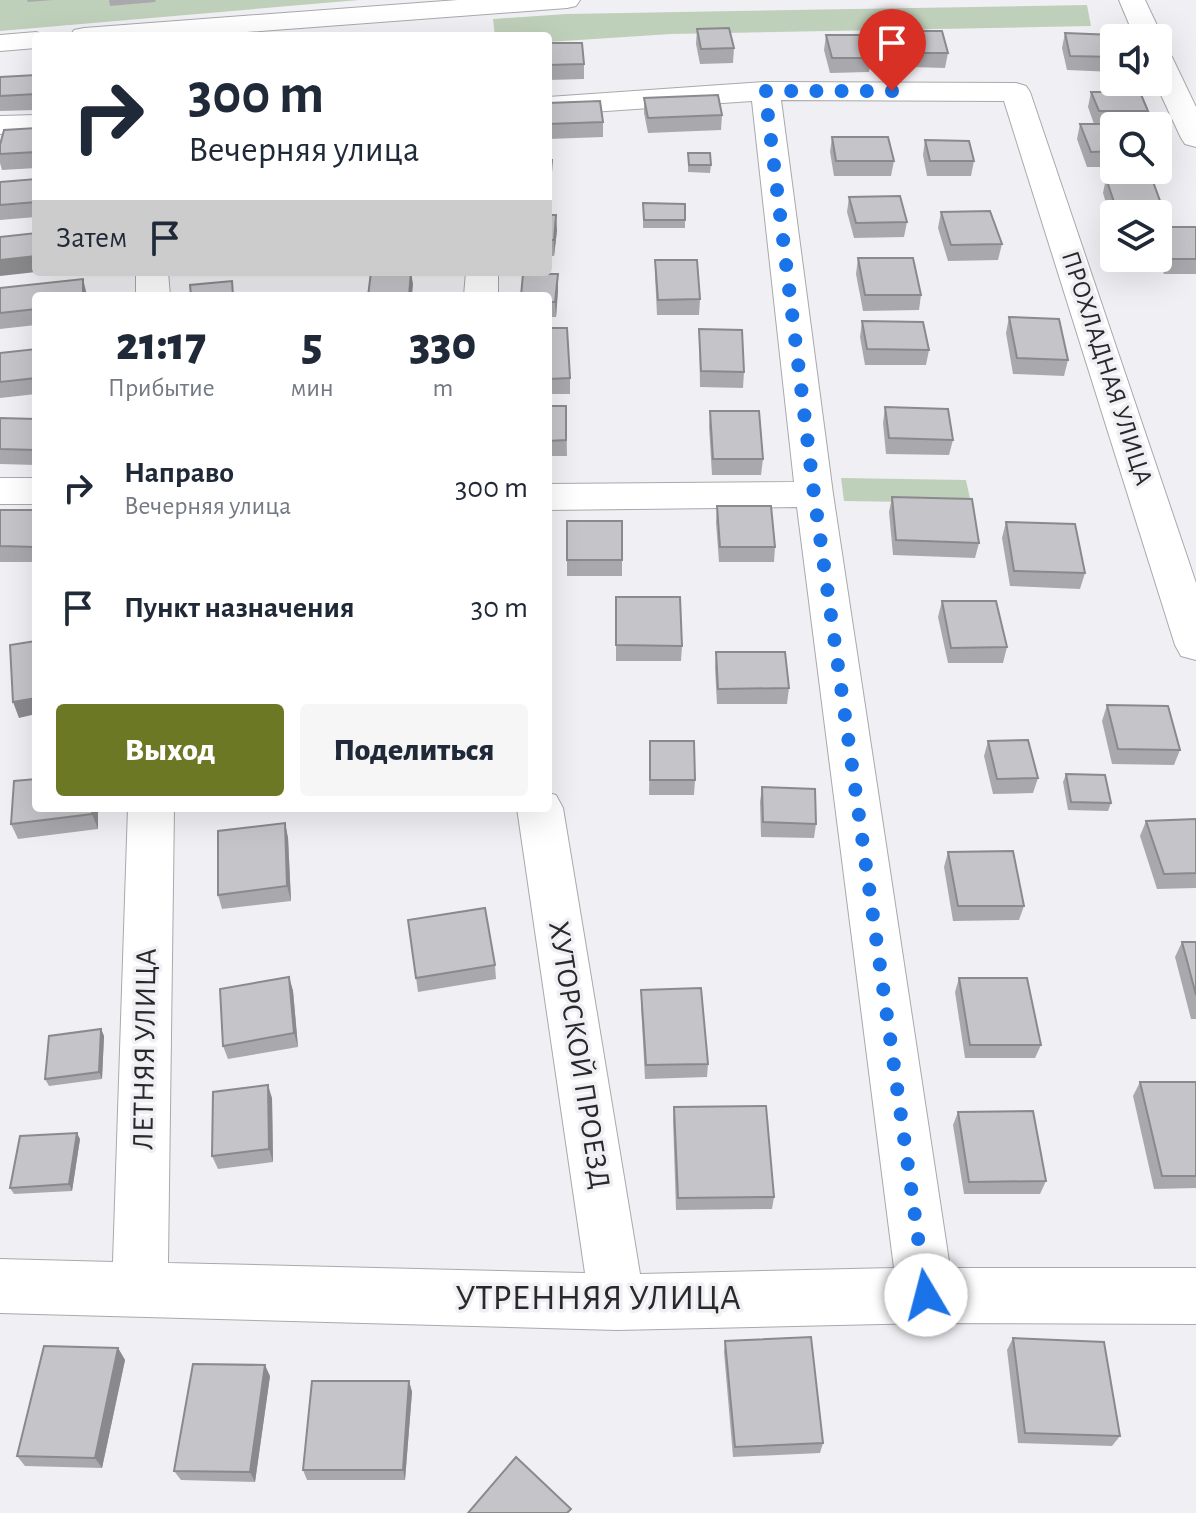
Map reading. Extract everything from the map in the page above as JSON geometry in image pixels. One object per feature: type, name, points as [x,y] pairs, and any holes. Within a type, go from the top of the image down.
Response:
[{"type":"street","points":[[134,32],[567,0]]},
{"type":"street","points":[[1132,0],[1143,24]]},
{"type":"street","points":[[481,4],[484,32]]},
{"type":"street","points":[[0,43],[32,40]]},
{"type":"street","points":[[1172,87],[1196,138]]},
{"type":"street","points":[[552,106],[765,91],[814,494],[926,1295]]},
{"type":"street","name":"ПРОХЛАДНАЯ УЛИЦА","points":[[765,91],[1016,92],[1196,645]]},
{"type":"street","points":[[0,125],[32,124]]},
{"type":"street","points":[[0,491],[32,491]]},
{"type":"street","points":[[552,497],[814,494]]},
{"type":"street","name":"ЛЕТНЯЯ УЛИЦА","points":[[140,1291],[151,812]]},
{"type":"street","name":"ХУТОРСКОЙ ПРОЕЗД","points":[[541,812],[617,1302]]},
{"type":"street","name":"УТРЕННЯЯ УЛИЦА","points":[[0,1286],[617,1302],[926,1295],[1196,1296]]},
{"type":"green space","points":[[0,0],[359,0],[0,31]]},
{"type":"green space","points":[[1087,5],[1091,26],[671,34],[552,42],[552,32],[495,32],[493,19],[566,14]]},
{"type":"green space","points":[[841,478],[966,480],[971,503],[844,501]]},
{"type":"building","points":[[729,28],[734,48],[701,49],[697,29]]},
{"type":"building","points":[[908,31],[942,31],[948,53],[913,53]]},
{"type":"building","points":[[1065,33],[1100,34],[1100,57],[1070,56]]},
{"type":"building","points":[[826,35],[864,35],[871,58],[832,58]]},
{"type":"building","points":[[552,43],[582,43],[584,64],[552,65]]},
{"type":"building","points":[[32,75],[32,94],[0,96],[0,77]]},
{"type":"building","points":[[1091,92],[1100,92],[1100,96],[1142,96],[1148,111],[1099,111]]},
{"type":"building","points":[[718,95],[722,115],[648,118],[644,98]]},
{"type":"building","points":[[600,101],[603,122],[552,124],[552,103]]},
{"type":"building","points":[[1080,124],[1100,124],[1100,152],[1091,152]]},
{"type":"building","points":[[32,128],[32,152],[0,154],[4,130]]},
{"type":"building","points":[[832,137],[888,137],[894,161],[836,161]]},
{"type":"building","points":[[925,140],[969,141],[974,161],[930,161]]},
{"type":"building","points":[[688,153],[710,153],[711,165],[689,165]]},
{"type":"building","points":[[32,179],[32,202],[0,205],[0,182]]},
{"type":"building","points":[[1108,184],[1154,184],[1160,200],[1113,200]]},
{"type":"building","points":[[900,196],[907,222],[856,223],[849,197]]},
{"type":"building","points":[[643,203],[685,204],[685,220],[644,220]]},
{"type":"building","points":[[990,211],[1002,244],[951,245],[941,212]]},
{"type":"building","points":[[552,215],[556,215],[554,240]]},
{"type":"building","points":[[1172,227],[1196,227],[1196,259],[1172,259]]},
{"type":"building","points":[[32,233],[32,256],[0,260],[0,237]]},
{"type":"building","points":[[858,258],[913,258],[921,295],[865,295]]},
{"type":"building","points":[[655,260],[697,260],[700,299],[658,300]]},
{"type":"building","points":[[558,274],[555,302],[552,302],[552,292],[521,292],[523,276]]},
{"type":"building","points":[[370,276],[411,276],[409,292],[368,292]]},
{"type":"building","points":[[83,279],[83,292],[32,292],[32,309],[0,313],[0,288]]},
{"type":"building","points":[[232,281],[233,292],[191,292],[190,285]]},
{"type":"building","points":[[1009,317],[1059,319],[1068,360],[1017,358]]},
{"type":"building","points":[[862,321],[923,322],[929,350],[867,349]]},
{"type":"building","points":[[552,328],[567,328],[570,378],[552,379]]},
{"type":"building","points":[[699,329],[742,330],[744,372],[701,371]]},
{"type":"building","points":[[32,349],[32,378],[0,382],[0,353]]},
{"type":"building","points":[[552,406],[566,406],[566,440],[552,441]]},
{"type":"building","points":[[885,407],[948,409],[953,440],[889,438]]},
{"type":"building","points":[[710,411],[759,411],[763,459],[713,459]]},
{"type":"building","points":[[0,418],[32,419],[32,450],[0,449]]},
{"type":"building","points":[[892,497],[972,499],[979,543],[896,540]]},
{"type":"building","points":[[717,506],[771,506],[775,547],[720,547]]},
{"type":"building","points":[[0,510],[32,510],[32,547],[0,546]]},
{"type":"building","points":[[567,521],[622,521],[622,560],[567,560]]},
{"type":"building","points":[[1006,522],[1075,524],[1085,573],[1014,571]]},
{"type":"building","points":[[616,597],[680,597],[682,646],[616,645]]},
{"type":"building","points":[[942,601],[996,601],[1007,647],[951,648]]},
{"type":"building","points":[[32,642],[32,699],[13,702],[10,645]]},
{"type":"building","points":[[716,652],[785,652],[789,688],[718,689]]},
{"type":"building","points":[[1107,705],[1168,706],[1180,750],[1118,749]]},
{"type":"building","points":[[1028,740],[1038,778],[997,779],[988,741]]},
{"type":"building","points":[[650,741],[694,741],[695,780],[650,780]]},
{"type":"building","points":[[1066,774],[1105,775],[1111,803],[1071,802]]},
{"type":"building","points":[[32,779],[32,812],[92,814],[11,824],[14,781]]},
{"type":"building","points":[[762,787],[815,789],[816,824],[763,822]]},
{"type":"building","points":[[1196,819],[1196,873],[1164,874],[1146,821]]},
{"type":"building","points":[[285,823],[287,886],[218,895],[218,831]]},
{"type":"building","points":[[1013,851],[1024,906],[958,906],[948,852]]},
{"type":"building","points":[[485,908],[495,965],[416,978],[408,920]]},
{"type":"building","points":[[1182,942],[1196,942],[1196,995]]},
{"type":"building","points":[[289,977],[294,1033],[223,1046],[220,989]]},
{"type":"building","points":[[959,978],[1027,978],[1041,1045],[970,1045]]},
{"type":"building","points":[[701,988],[708,1064],[646,1065],[641,990]]},
{"type":"building","points":[[101,1029],[99,1072],[45,1079],[49,1036]]},
{"type":"building","points":[[1140,1082],[1196,1082],[1196,1176],[1162,1176]]},
{"type":"building","points":[[268,1085],[269,1149],[212,1156],[213,1092]]},
{"type":"building","points":[[766,1106],[774,1197],[678,1198],[674,1107]]},
{"type":"building","points":[[1033,1111],[1046,1181],[969,1182],[958,1112]]},
{"type":"building","points":[[77,1133],[69,1184],[10,1188],[20,1136]]},
{"type":"building","points":[[811,1337],[823,1443],[735,1447],[725,1341]]},
{"type":"building","points":[[1013,1338],[1104,1342],[1120,1436],[1025,1433]]},
{"type":"building","points":[[44,1346],[118,1348],[95,1458],[17,1456]]},
{"type":"building","points":[[193,1364],[265,1365],[250,1472],[174,1471]]},
{"type":"building","points":[[312,1381],[409,1381],[403,1470],[303,1470]]},
{"type":"building","points":[[516,1457],[571,1509],[567,1513],[468,1513]]},
{"type":"route","points":[[892,91],[765,91],[814,494],[926,1295]]}]
